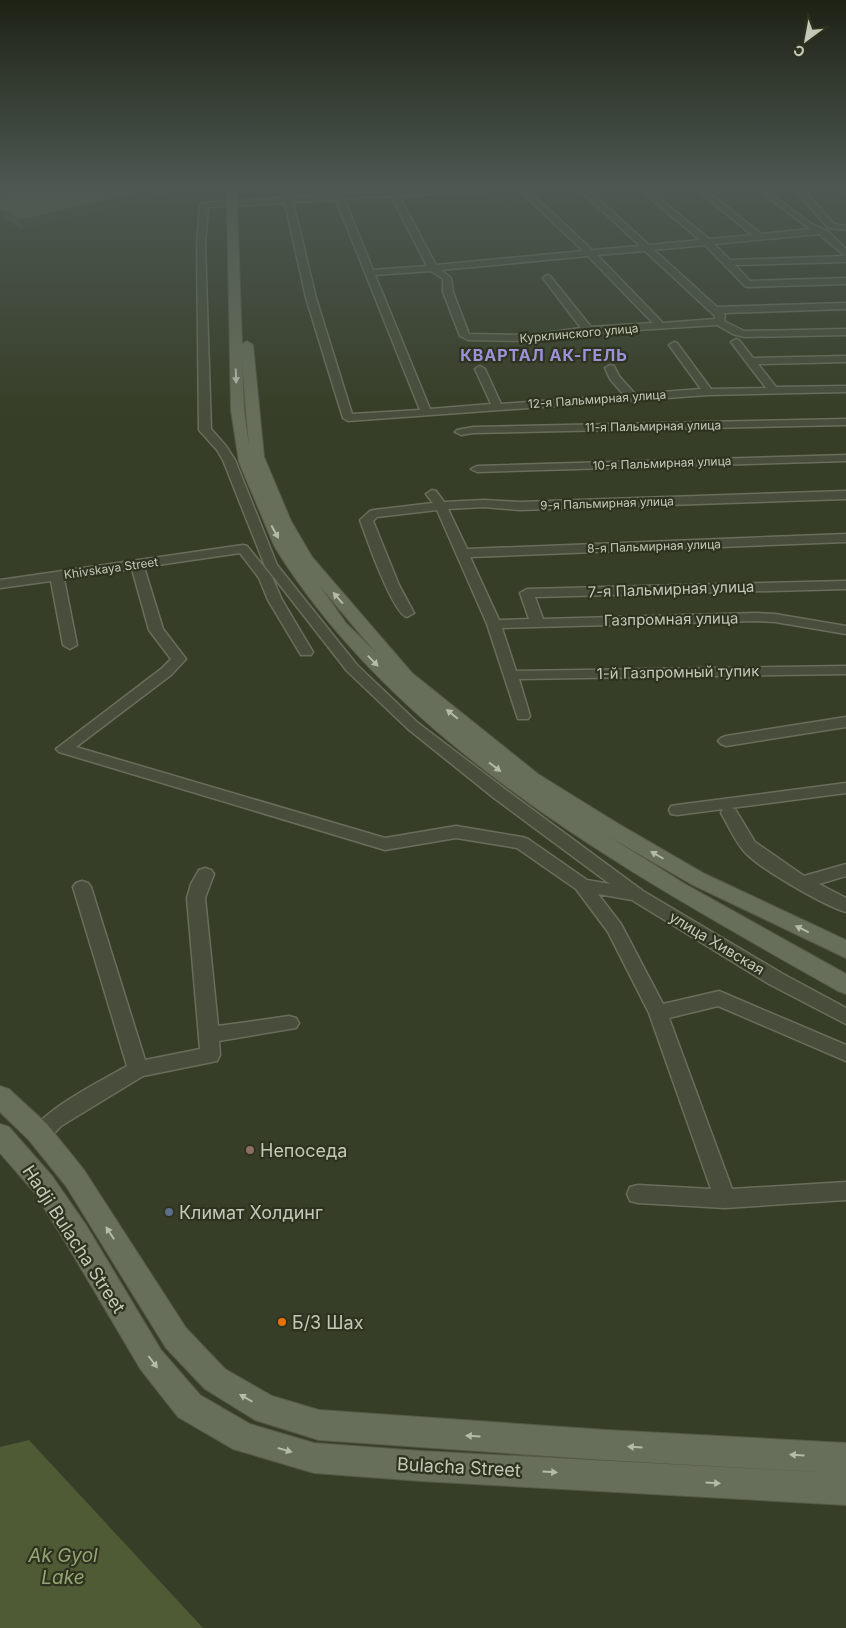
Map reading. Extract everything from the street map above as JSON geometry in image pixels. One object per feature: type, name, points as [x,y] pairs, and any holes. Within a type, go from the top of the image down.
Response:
[{"type":"main road","points":[[237,262],[236,377],[238,422],[242,448],[252,482],[270,523],[294,565],[352,640],[397,685],[457,738],[524,789],[623,854],[722,915],[846,984]]},
{"type":"main road","points":[[241,262],[257,458],[283,521],[305,559],[406,677],[531,778],[610,828],[698,879],[846,950]]},
{"type":"main road","points":[[0,1096],[40,1135]]},
{"type":"main road","name":"Hadji Bulacha Street","points":[[0,1135],[43,1184],[76,1234],[128,1321]]},
{"type":"main road","name":"Bulacha Street","points":[[40,1135],[74,1178],[176,1338],[214,1379],[266,1409],[319,1425],[566,1442],[846,1458]]},
{"type":"main road","points":[[128,1321],[153,1300]]},
{"type":"main road","name":"Bulacha Street","points":[[128,1321],[151,1360],[189,1406],[244,1438],[314,1458],[422,1466],[846,1489]]},
{"type":"street","points":[[202,262],[205,430],[222,448],[229,460],[271,566],[352,668],[413,726],[500,794],[637,895]]},
{"type":"street","name":"12-я Пальмирная улица","points":[[302,262],[311,298],[348,418],[708,392],[846,389]]},
{"type":"street","points":[[367,262],[426,412]]},
{"type":"street","points":[[430,262],[433,268]]},
{"type":"street","points":[[371,273],[496,262]]},
{"type":"street","points":[[599,262],[661,326]]},
{"type":"street","points":[[662,262],[720,315],[719,322],[736,332],[753,335],[846,332]]},
{"type":"street","points":[[727,263],[740,262]]},
{"type":"street","points":[[727,263],[748,284],[846,281]]},
{"type":"street","name":"Курклинского улица","points":[[433,268],[447,278],[448,292],[464,336],[468,337],[530,338],[558,332],[719,322]]},
{"type":"street","points":[[547,278],[588,330]]},
{"type":"street","points":[[715,310],[846,306]]},
{"type":"street","points":[[736,342],[773,390]]},
{"type":"street","points":[[674,345],[708,392]]},
{"type":"street","points":[[751,361],[846,359]]},
{"type":"street","points":[[610,368],[614,377],[632,397]]},
{"type":"street","points":[[480,369],[497,406]]},
{"type":"street","name":"11-я Пальмирная улица","points":[[461,432],[474,430],[846,422]]},
{"type":"street","name":"10-я Пальмирная улица","points":[[477,468],[846,458]]},
{"type":"street","points":[[432,494],[441,506],[494,624],[523,716]]},
{"type":"street","name":"9-я Пальмирная улица","points":[[407,613],[376,548],[366,520],[374,514],[441,506],[496,503],[520,506],[846,495]]},
{"type":"street","name":"8-я Пальмирная улица","points":[[463,553],[846,538]]},
{"type":"street","points":[[222,551],[243,549],[265,577],[275,600],[306,652]]},
{"type":"street","name":"Khivskaya Street","points":[[0,584],[222,551]]},
{"type":"street","points":[[137,564],[156,630],[180,659],[64,749],[385,844],[456,832],[522,843],[582,885],[615,929],[658,1013],[725,1199]]},
{"type":"street","points":[[57,576],[70,645]]},
{"type":"street","name":"7-я Пальмирная улица","points":[[537,622],[527,593],[846,585]]},
{"type":"street","name":"Газпромная улица","points":[[494,624],[757,617],[775,618],[846,630]]},
{"type":"street","name":"1-й Газпромный тупик","points":[[511,675],[846,670]]},
{"type":"street","points":[[726,742],[846,722]]},
{"type":"street","points":[[676,810],[846,788]]},
{"type":"street","points":[[729,813],[749,846],[802,883],[846,906]]},
{"type":"street","points":[[802,883],[846,870]]},
{"type":"street","points":[[40,1135],[54,1120],[138,1069],[210,1054],[196,898],[205,874]]},
{"type":"street","name":"улица Хивская","points":[[582,885],[637,895],[776,979],[846,1017]]},
{"type":"street","points":[[82,887],[138,1069]]},
{"type":"street","points":[[658,1013],[719,998],[846,1052]]},
{"type":"street","points":[[208,1035],[289,1023]]},
{"type":"street","points":[[638,1194],[725,1199],[846,1191]]},
{"type":"water","name":"Ak Gyol Lake","points":[[29,1440],[203,1628],[0,1628],[0,1447]]},
{"type":"place","name":"Непоседа","points":[[250,1150]]},
{"type":"place","name":"Климат Холдинг","points":[[169,1212]]},
{"type":"place","name":"Б/З Шах","points":[[282,1322]]},
{"type":"district","name":"КВАРТАЛ АК-ГЕЛЬ","points":[[544,355]]}]
